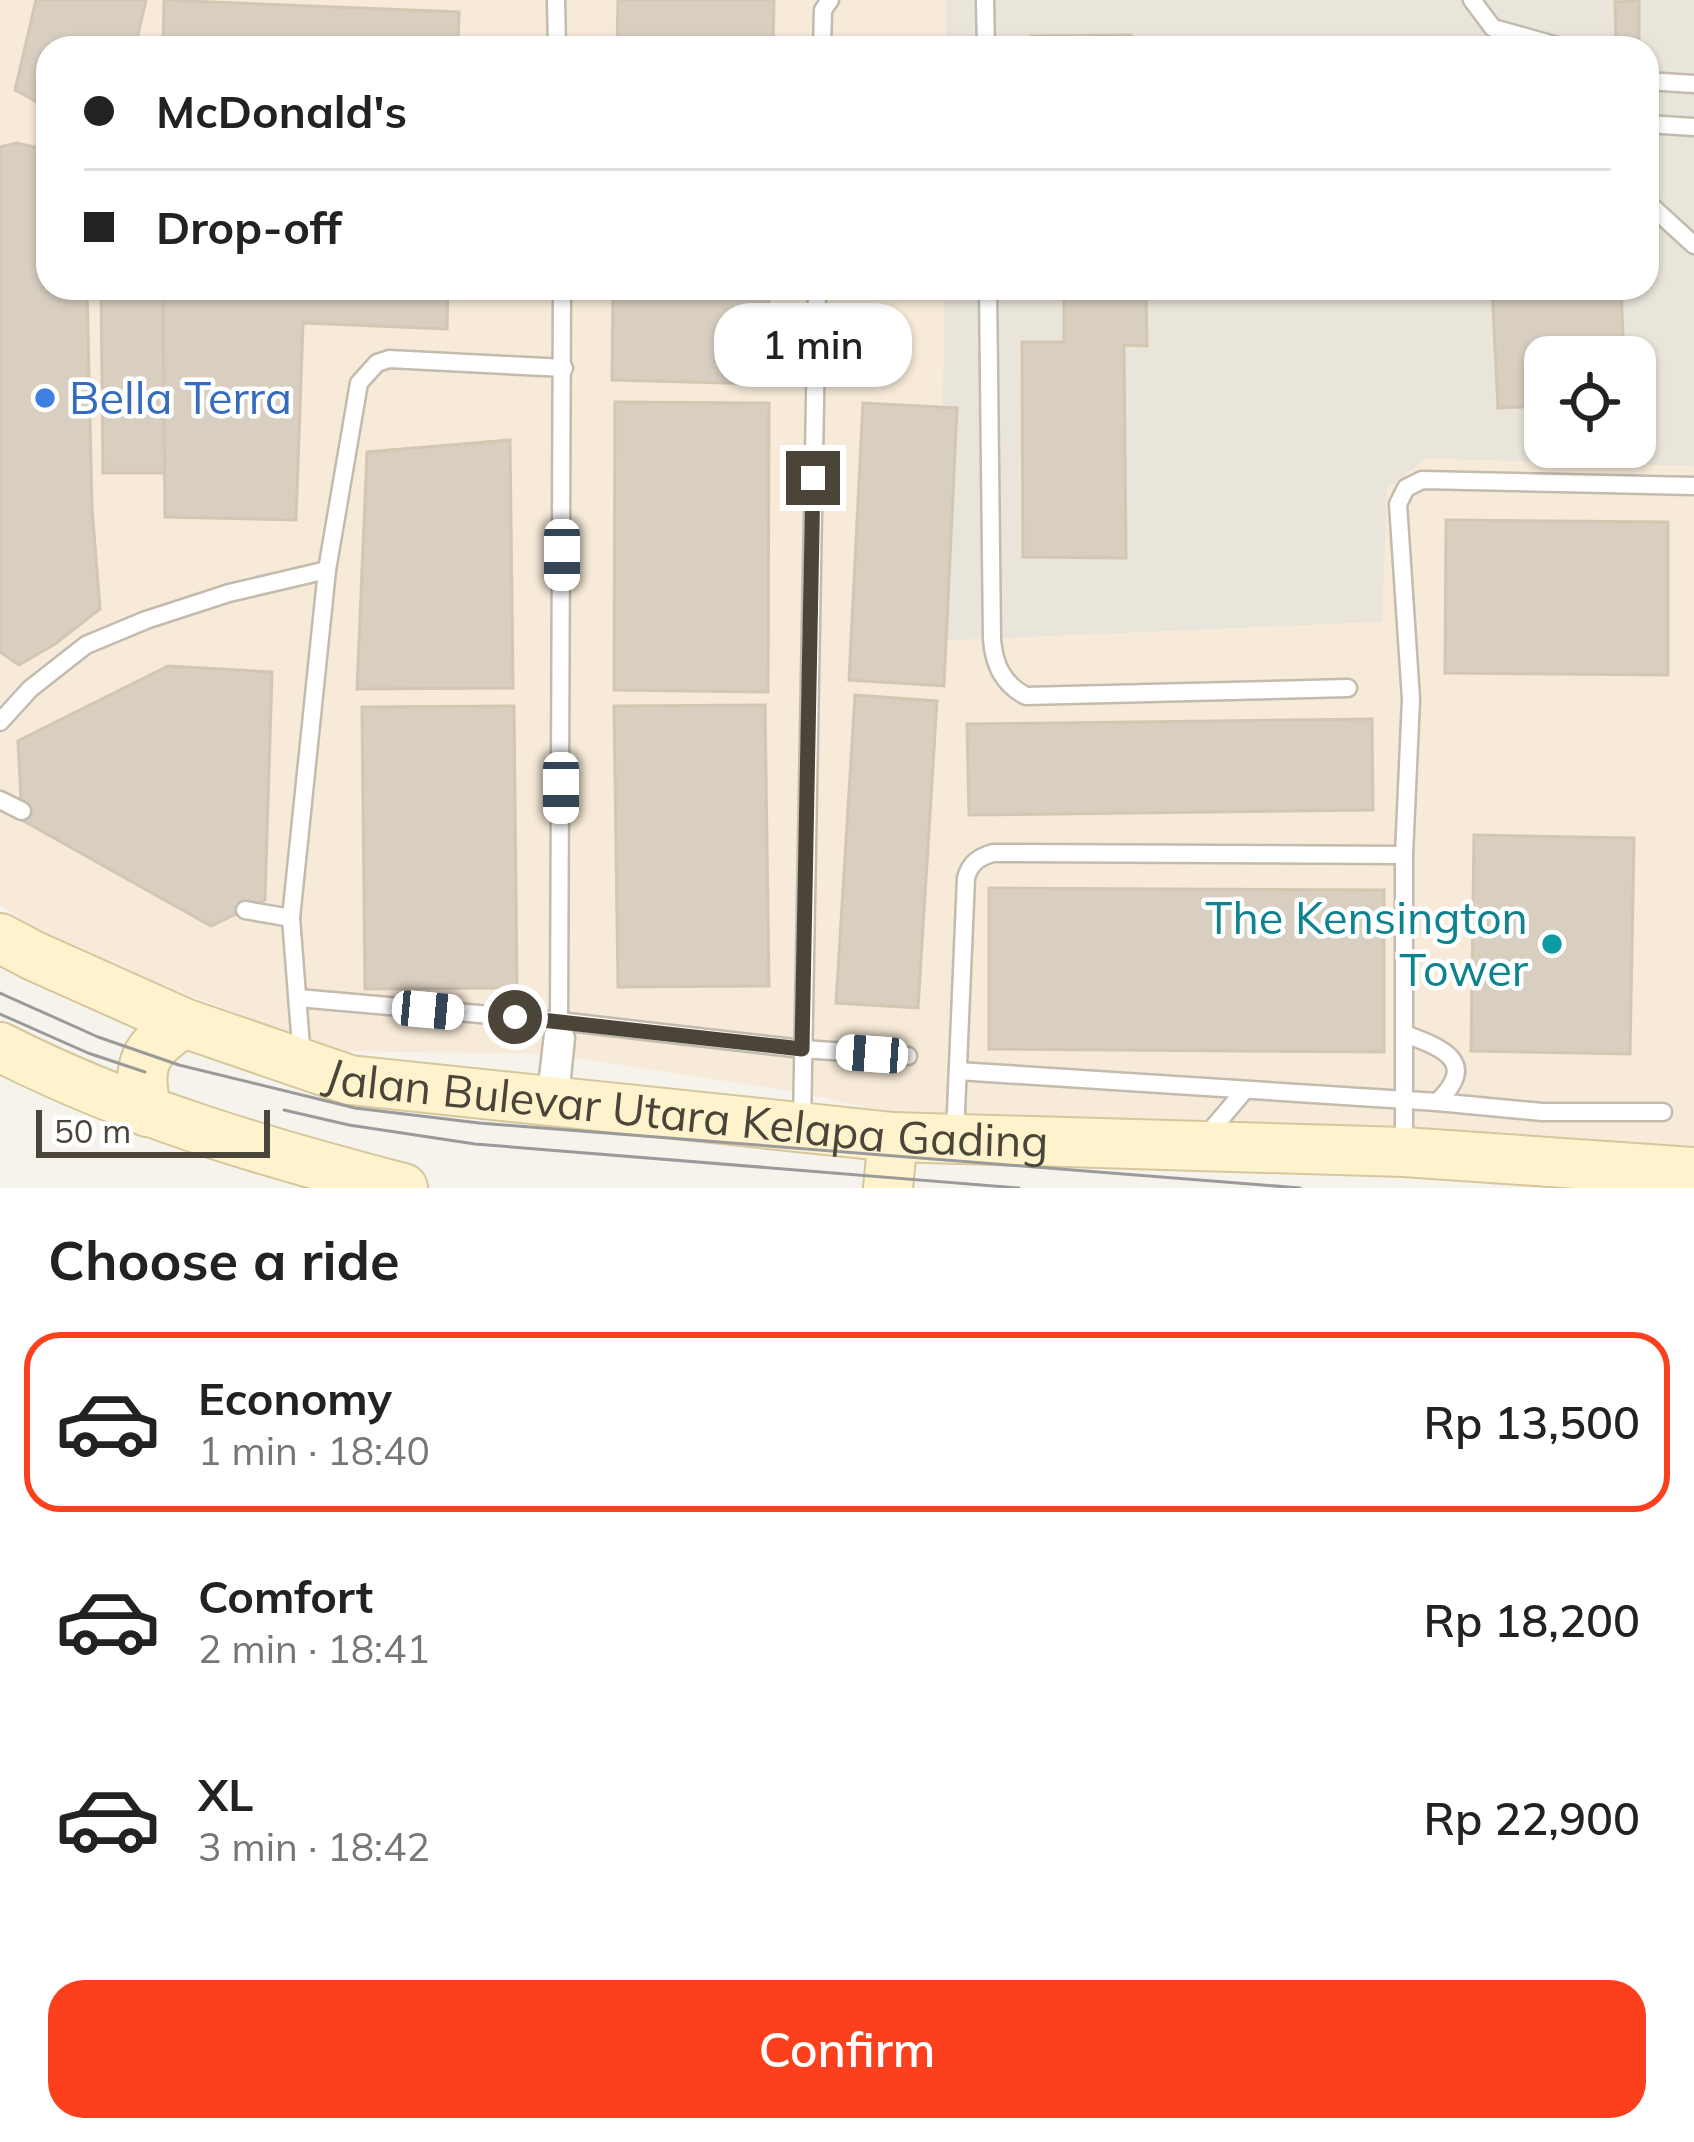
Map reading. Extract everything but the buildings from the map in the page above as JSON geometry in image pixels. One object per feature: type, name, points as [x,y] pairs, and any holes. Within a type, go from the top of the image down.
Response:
[{"type":"main road","name":"Jalan Bulevar Utara Kelapa Gading","points":[[0,938],[184,1023],[350,1080],[893,1137],[1404,1152],[1694,1172]]},
{"type":"main road","points":[[147,1112],[140,1079],[154,1042],[184,1023]]},
{"type":"main road","points":[[0,1047],[147,1112],[403,1188]]},
{"type":"main road","points":[[888,1188],[893,1137]]},
{"type":"lane","points":[[556,0],[557,36]]},
{"type":"lane","points":[[986,0],[986,36]]},
{"type":"lane","points":[[1472,0],[1498,36]]},
{"type":"lane","points":[[822,36],[823,3]]},
{"type":"lane","points":[[1659,82],[1694,84]]},
{"type":"lane","points":[[1659,125],[1694,128]]},
{"type":"lane","points":[[1659,213],[1694,245]]},
{"type":"lane","points":[[552,1103],[553,1034],[559,1021],[562,300]]},
{"type":"lane","points":[[802,1125],[817,300]]},
{"type":"lane","points":[[988,300],[992,639],[997,663],[1009,685],[1026,696],[1348,688]]},
{"type":"lane","points":[[303,1066],[291,918],[327,570],[359,383],[376,363],[389,359],[564,368]]},
{"type":"lane","points":[[1404,1152],[1404,855],[1411,699],[1398,504],[1406,488],[1422,480],[1694,486]]},
{"type":"lane","points":[[0,722],[30,689],[86,645],[229,593],[327,570]]},
{"type":"lane","points":[[0,800],[22,811]]},
{"type":"lane","points":[[954,1139],[966,878],[968,869],[982,856],[1404,855]]},
{"type":"lane","points":[[245,910],[291,918]]},
{"type":"lane","points":[[298,998],[908,1057]]},
{"type":"lane","points":[[1405,1034],[1438,1046],[1453,1058],[1457,1074],[1437,1102]]},
{"type":"lane","points":[[958,1071],[1542,1112],[1663,1112]]},
{"type":"lane","points":[[1198,1146],[1245,1090]]},
{"type":"shaded area","points":[[0,0],[946,0],[946,36],[36,36],[36,300],[944,300],[941,641],[1382,622],[1387,489],[1426,459],[1524,462],[1524,468],[1694,466],[1694,1148],[936,1123],[802,1093],[550,1054],[334,1051],[61,946],[0,905]]},
{"type":"shaded area","points":[[946,0],[1694,0],[1694,466],[1656,465],[1656,336],[1524,336],[1524,462],[1426,459],[1387,489],[1383,622],[940,641],[944,300],[1659,300],[1659,36],[946,36]]},
{"type":"tram line","points":[[0,993],[98,1037],[179,1065],[355,1108],[479,1123],[1300,1188]]},
{"type":"tram line","points":[[0,1014],[145,1072]]},
{"type":"tram line","points":[[284,1110],[475,1144],[1019,1188]]},
{"type":"place","name":"Bella Terra","points":[[45,398]]},
{"type":"place","name":"The Kensington Tower","points":[[1552,944]]},
{"type":"route","points":[[515,1017],[802,1049],[813,478]]}]
